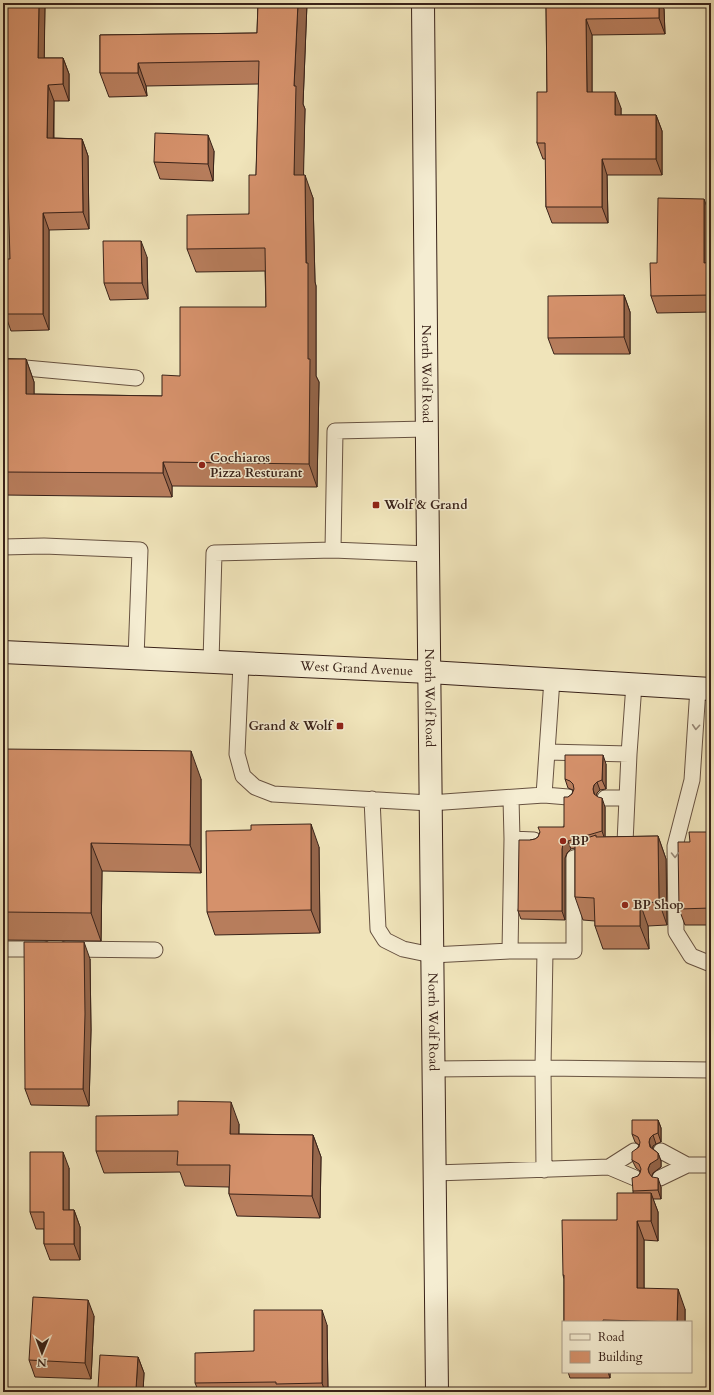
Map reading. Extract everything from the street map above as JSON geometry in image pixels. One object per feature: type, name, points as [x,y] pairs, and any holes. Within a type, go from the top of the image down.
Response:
[{"type":"main road","name":"North Wolf Road","points":[[423,3],[437,1392]]},
{"type":"main road","name":"West Grand Avenue","points":[[3,652],[429,672],[705,689]]},
{"type":"lane","points":[[3,366],[136,378]]},
{"type":"lane","points":[[333,550],[335,431],[427,429]]},
{"type":"lane","points":[[3,547],[44,546],[140,550],[136,658]]},
{"type":"lane","points":[[211,662],[214,553],[333,550],[428,554]]},
{"type":"lane","points":[[241,663],[238,754],[243,776],[255,787],[273,794],[430,803],[544,795],[568,797]]},
{"type":"lane","points":[[544,795],[552,679]]},
{"type":"lane","points":[[625,843],[634,684]]},
{"type":"lane","points":[[705,689],[692,780],[675,846],[676,932],[691,956],[711,964]]},
{"type":"lane","points":[[547,752],[629,754]]},
{"type":"lane","points":[[510,951],[512,839],[511,798]]},
{"type":"lane","points":[[605,798],[627,798]]},
{"type":"lane","points":[[372,799],[378,929],[385,940],[403,949],[432,955],[510,951],[574,951],[574,858],[625,843]]},
{"type":"lane","points":[[512,839],[534,840]]},
{"type":"lane","points":[[603,842],[625,843]]},
{"type":"lane","points":[[3,948],[155,950]]},
{"type":"lane","points":[[544,1170],[543,1068],[545,951]]},
{"type":"lane","points":[[433,1069],[543,1068],[711,1070]]},
{"type":"lane","points":[[609,1168],[634,1151]]},
{"type":"lane","points":[[662,1151],[687,1165]]},
{"type":"lane","points":[[660,1178],[687,1165],[711,1165]]},
{"type":"lane","points":[[435,1173],[609,1168],[635,1178]]},
{"type":"building","points":[[3,3],[39,3],[38,58],[63,58],[63,84],[48,85],[47,138],[82,139],[83,212],[43,213],[43,314],[5,314],[5,259],[10,259],[7,157],[7,12],[3,12]]},
{"type":"building","points":[[258,3],[298,3],[294,86],[296,86],[294,175],[305,175],[306,263],[308,263],[308,359],[310,359],[309,464],[163,462],[163,473],[3,472],[3,359],[26,359],[26,394],[162,396],[162,375],[180,376],[180,307],[266,307],[265,248],[187,249],[187,215],[249,214],[249,175],[256,175],[259,61],[138,63],[138,73],[100,73],[100,35],[257,33]]},
{"type":"building","points":[[546,3],[659,3],[659,18],[586,19],[587,92],[615,92],[615,115],[656,115],[656,159],[602,159],[602,207],[546,207],[545,143],[537,143],[537,92],[547,92]]},
{"type":"building","points":[[155,133],[208,135],[208,164],[154,162]]},
{"type":"building","points":[[658,198],[704,199],[704,263],[711,262],[711,295],[651,296],[650,263],[657,263]]},
{"type":"building","points":[[103,241],[141,241],[142,283],[104,283]]},
{"type":"building","points":[[624,295],[624,337],[548,338],[548,296]]},
{"type":"building","points":[[3,749],[191,751],[190,845],[91,843],[91,913],[3,912]]},
{"type":"building","name":"BP","points":[[565,755],[603,755],[602,780],[594,785],[593,789],[594,794],[602,798],[602,831],[568,841],[563,844],[562,911],[518,911],[519,840],[530,840],[538,837],[540,832],[538,827],[564,827],[564,797],[568,797],[572,794],[574,789],[573,784],[565,779]]},
{"type":"building","points":[[311,824],[311,910],[207,912],[206,831],[251,830],[251,825]]},
{"type":"building","points":[[689,832],[711,832],[711,908],[679,909],[678,842],[690,842]]},
{"type":"building","points":[[596,835],[596,837],[658,836],[659,902],[640,903],[640,926],[595,926],[594,898],[575,897],[575,842]]},
{"type":"building","points":[[24,942],[84,942],[85,1014],[83,1089],[25,1089]]},
{"type":"building","points":[[178,1101],[231,1102],[230,1134],[313,1135],[312,1196],[229,1194],[230,1165],[177,1165],[178,1151],[96,1151],[96,1116],[178,1115]]},
{"type":"building","points":[[632,1120],[658,1120],[658,1133],[650,1138],[649,1142],[650,1147],[658,1153],[658,1159],[650,1164],[648,1169],[652,1177],[658,1178],[658,1190],[633,1191],[632,1178],[638,1176],[641,1169],[639,1164],[632,1160],[632,1152],[639,1147],[640,1142],[638,1137],[632,1134]]},
{"type":"building","points":[[30,1152],[63,1152],[63,1210],[74,1210],[74,1244],[44,1244],[44,1212],[30,1212]]},
{"type":"building","points":[[617,1193],[651,1193],[651,1221],[637,1221],[637,1288],[678,1289],[677,1321],[564,1321],[562,1220],[617,1220]]},
{"type":"building","points":[[33,1297],[88,1300],[85,1363],[29,1360]]},
{"type":"building","points":[[254,1310],[322,1310],[322,1383],[195,1383],[195,1353],[254,1351]]},
{"type":"building","points":[[100,1355],[138,1357],[136,1389],[98,1388]]},
{"type":"place","name":"Cochiaros Pizza Resturant","points":[[202,465]]},
{"type":"place","name":"Wolf & Grand","points":[[376,505]]},
{"type":"place","name":"Grand & Wolf","points":[[340,726]]},
{"type":"place","name":"BP","points":[[563,841]]},
{"type":"place","name":"BP Shop","points":[[625,905]]}]
